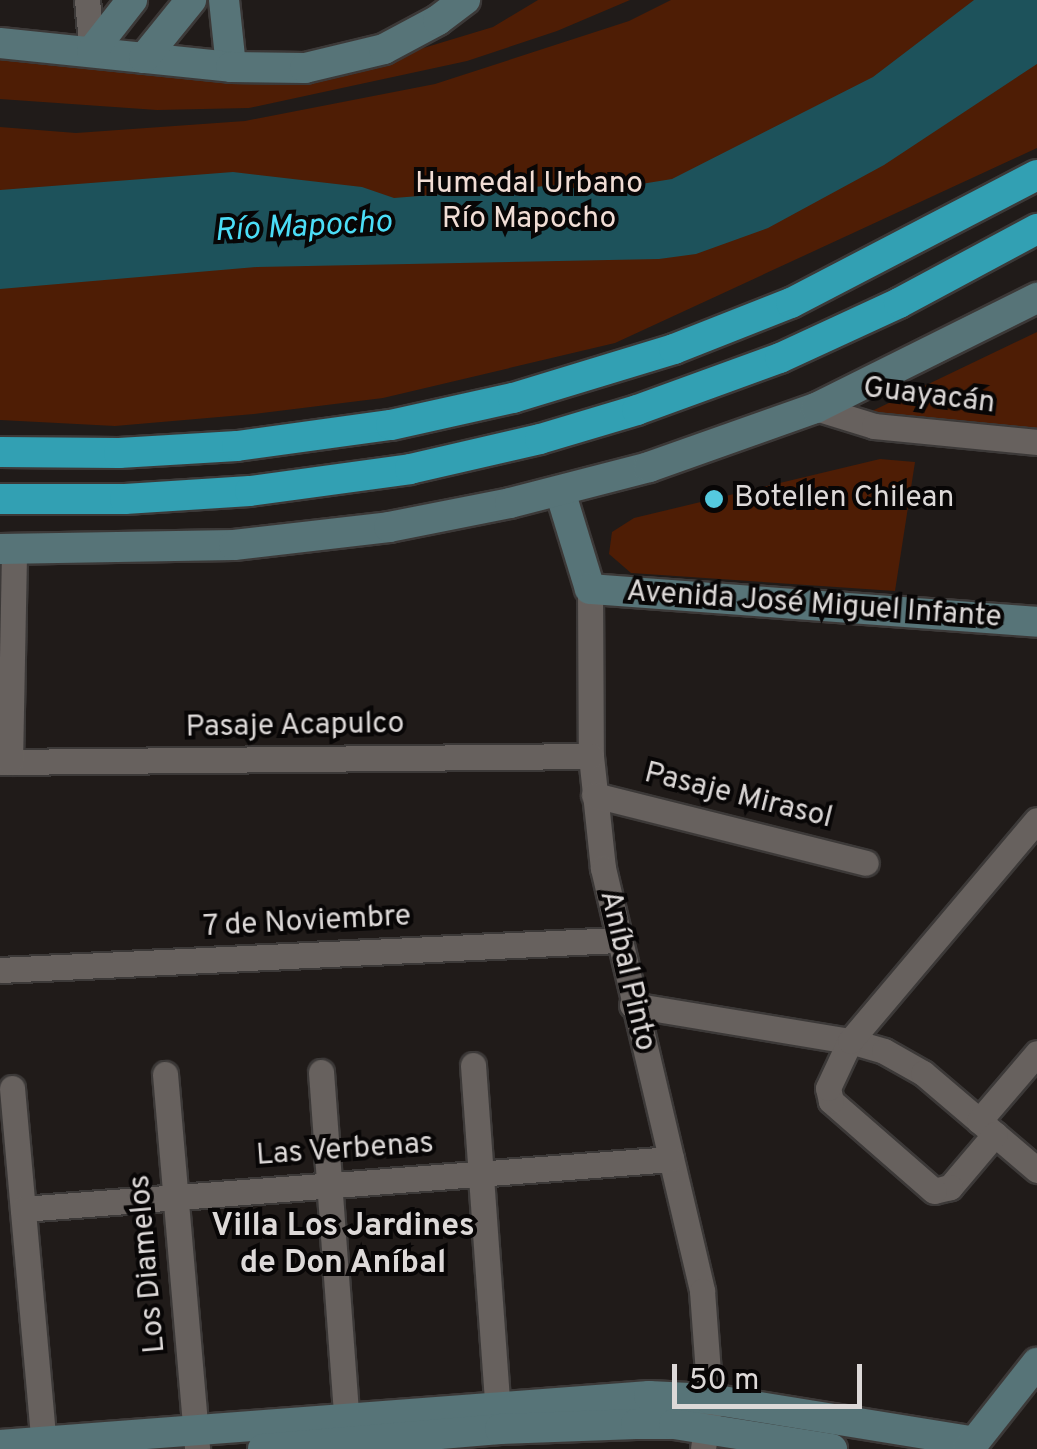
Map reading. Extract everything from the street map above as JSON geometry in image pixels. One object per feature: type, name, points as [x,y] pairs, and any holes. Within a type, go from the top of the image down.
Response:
[{"type":"highway","points":[[0,452],[119,453],[272,442],[429,418],[531,393],[674,349],[792,303],[1037,174]]},
{"type":"highway","points":[[0,499],[125,499],[250,492],[410,469],[524,443],[651,406],[780,358],[898,304],[1037,228]]},
{"type":"street","points":[[87,0],[92,51]]},
{"type":"street","points":[[92,51],[132,0]]},
{"type":"street","points":[[144,58],[191,0]]},
{"type":"street","points":[[224,0],[232,68]]},
{"type":"street","points":[[0,43],[232,68],[305,68],[362,56],[412,36],[464,0]]},
{"type":"street","points":[[5,762],[7,549],[178,549],[310,538],[429,520],[560,491],[664,462],[816,408],[1037,298]]},
{"type":"street","name":"Guayacán","points":[[816,408],[874,426],[1037,442]]},
{"type":"street","name":"Aníbal Pinto","points":[[560,491],[590,589],[590,756],[616,940],[702,1292],[707,1426]]},
{"type":"street","name":"Avenida José Miguel Infante","points":[[590,589],[1037,622]]},
{"type":"street","name":"Pasaje Acapulco","points":[[5,762],[590,756]]},
{"type":"street","name":"Pasaje Mirasol","points":[[594,795],[866,863]]},
{"type":"street","points":[[1037,820],[850,1041],[830,1083],[829,1098],[930,1188],[940,1192],[950,1188],[1037,1053]]},
{"type":"street","name":"7 de Noviembre","points":[[0,970],[616,940]]},
{"type":"street","points":[[632,1005],[850,1041],[900,1059],[1037,1170]]},
{"type":"street","points":[[473,1065],[499,1418]]},
{"type":"street","points":[[321,1072],[348,1430]]},
{"type":"street","name":"Los Diamelos","points":[[165,1074],[196,1439]]},
{"type":"street","points":[[12,1088],[44,1446]]},
{"type":"street","name":"Las Verbenas","points":[[23,1209],[672,1159]]},
{"type":"street","points":[[707,1426],[972,1446],[1037,1363]]},
{"type":"street","points":[[0,1445],[348,1430],[499,1418],[650,1396],[707,1426],[832,1449]]},
{"type":"street","points":[[263,1449],[348,1430]]},
{"type":"green space","points":[[538,0],[630,0],[557,31],[467,61],[249,108],[157,110],[0,99],[0,56],[334,75],[493,27]]},
{"type":"green space","name":"Humedal Urbano Río Mapocho","points":[[671,0],[1037,0],[1037,148],[615,343],[383,398],[115,426],[0,420],[0,127],[76,133],[245,121],[435,84],[629,21]]},
{"type":"green space","points":[[1037,332],[1037,431],[888,419],[870,412]]},
{"type":"green space","points":[[880,459],[915,462],[895,591],[631,573],[609,554],[612,532],[634,518]]},
{"type":"water","name":"Río Mapocho","points":[[974,0],[1037,0],[1037,64],[884,165],[768,228],[696,254],[659,259],[257,267],[0,289],[0,190],[233,172],[362,187],[394,198],[558,185],[592,192],[672,179],[873,77]]},
{"type":"place","name":"Botellen Chilean","points":[[714,499]]},
{"type":"district","name":"Villa Los Jardines de Don Aníbal","points":[[343,1246]]}]
